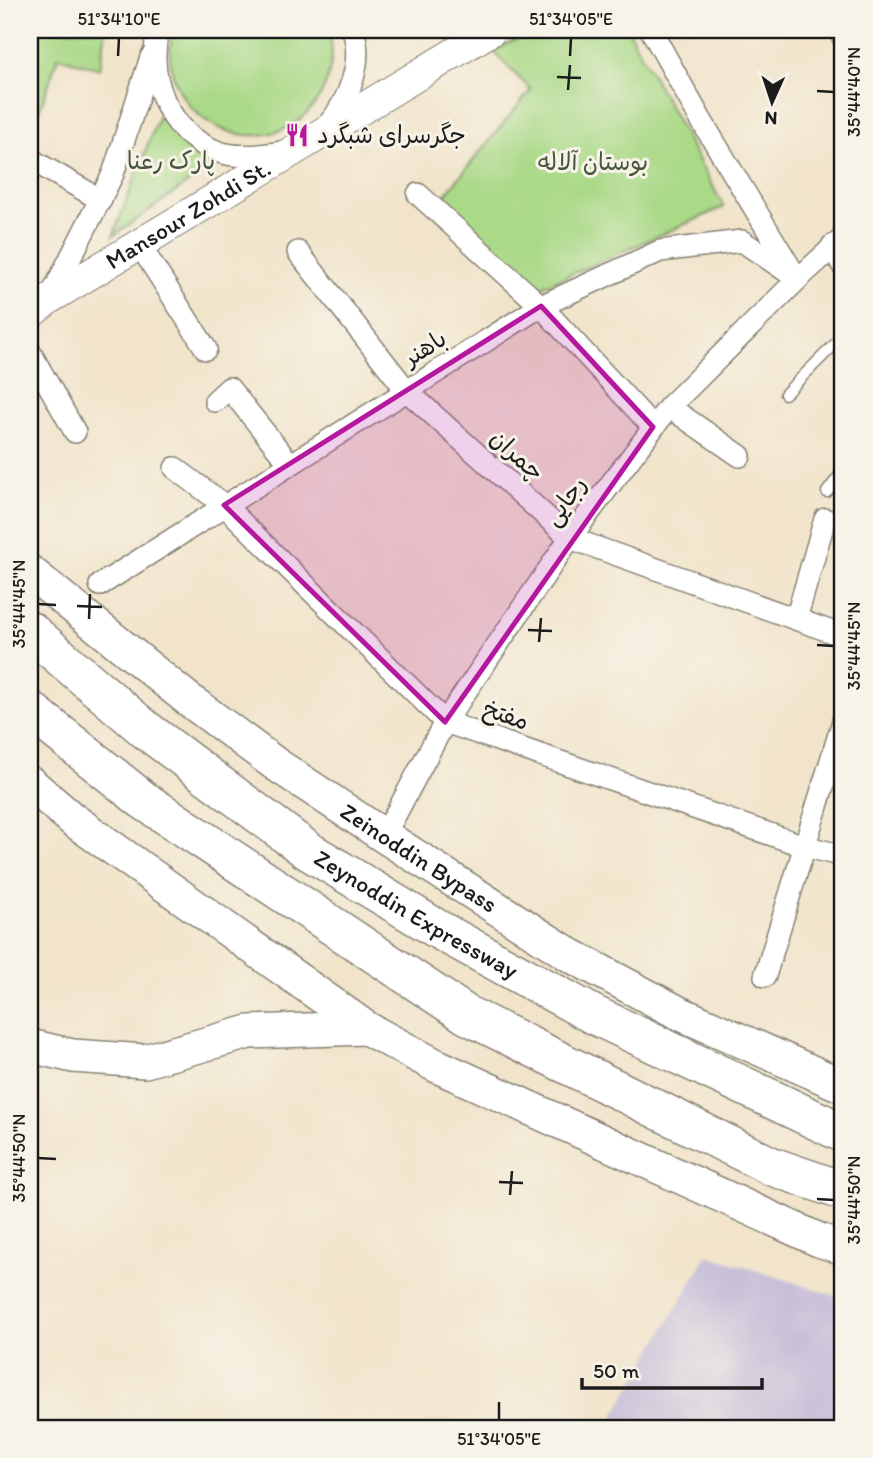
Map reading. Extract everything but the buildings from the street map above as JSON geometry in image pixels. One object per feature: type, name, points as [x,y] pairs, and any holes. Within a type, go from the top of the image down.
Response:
[{"type":"highway","name":"Zeynoddin Expressway","points":[[30,631],[146,730],[307,850],[462,943],[592,1014],[843,1133]]},
{"type":"highway","name":"Zeynoddin Expressway","points":[[30,710],[143,800],[467,1015],[771,1166],[843,1191]]},
{"type":"main road","name":"Mansour Zohdi St.","points":[[39,307],[492,30]]},
{"type":"main road","name":"Zeinoddin Bypass","points":[[30,572],[189,700],[274,763],[570,955],[677,1012],[843,1086]]},
{"type":"main road","points":[[274,763],[538,963],[701,1066]]},
{"type":"main road","points":[[30,783],[72,819],[366,1028],[435,1065],[627,1154],[819,1240],[843,1248]]},
{"type":"main road","points":[[30,1045],[73,1056],[145,1061],[249,1032],[366,1028]]},
{"type":"street","points":[[156,39],[155,75],[162,99],[176,121],[195,139],[218,152],[269,154],[290,150],[313,140],[338,113],[357,65],[353,30]]},
{"type":"street","points":[[651,30],[701,120],[797,279]]},
{"type":"street","points":[[839,30],[843,37]]},
{"type":"street","points":[[39,307],[101,200],[113,174],[156,39]]},
{"type":"street","points":[[30,159],[101,200]]},
{"type":"street","points":[[418,194],[541,306],[653,426]]},
{"type":"street","name":"باهنر","points":[[100,585],[541,306],[660,251],[742,241],[797,279]]},
{"type":"street","points":[[838,242],[843,266]]},
{"type":"street","name":"رجایی","points":[[384,836],[445,722],[570,538],[653,426],[797,279],[838,242]]},
{"type":"street","points":[[139,244],[206,348]]},
{"type":"street","name":"چمران","points":[[298,252],[407,391],[570,538],[843,636]]},
{"type":"street","points":[[30,352],[75,432]]},
{"type":"street","points":[[215,401],[229,388],[290,464]]},
{"type":"street","points":[[669,407],[740,456]]},
{"type":"street","name":"مفتخ","points":[[175,468],[224,505],[445,722],[804,846],[843,856]]},
{"type":"street","points":[[796,619],[825,519]]},
{"type":"street","points":[[765,976],[843,721]]},
{"type":"lane","points":[[785,394],[843,336]]},
{"type":"lane","points":[[827,492],[843,471]]},
{"type":"highlighted area","points":[[541,306],[653,427],[445,722],[224,505]]},
{"type":"shaded area","points":[[707,1255],[843,1298],[843,1428],[607,1428]]},
{"type":"green space","points":[[30,30],[106,30],[100,69],[58,57],[30,138]]},
{"type":"green space","points":[[173,30],[329,30],[332,50],[330,69],[324,88],[314,104],[302,118],[286,128],[267,134],[246,135],[227,131],[196,113],[176,84],[170,49]]},
{"type":"green space","name":"بوستان آلاله","points":[[535,30],[628,30],[724,207],[535,290],[439,202],[531,90],[493,51]]},
{"type":"green space","name":"پارک رعنا","points":[[159,115],[219,161],[113,236]]},
{"type":"place","name":"جگرسرای شبگرد","points":[[297,135]]}]
